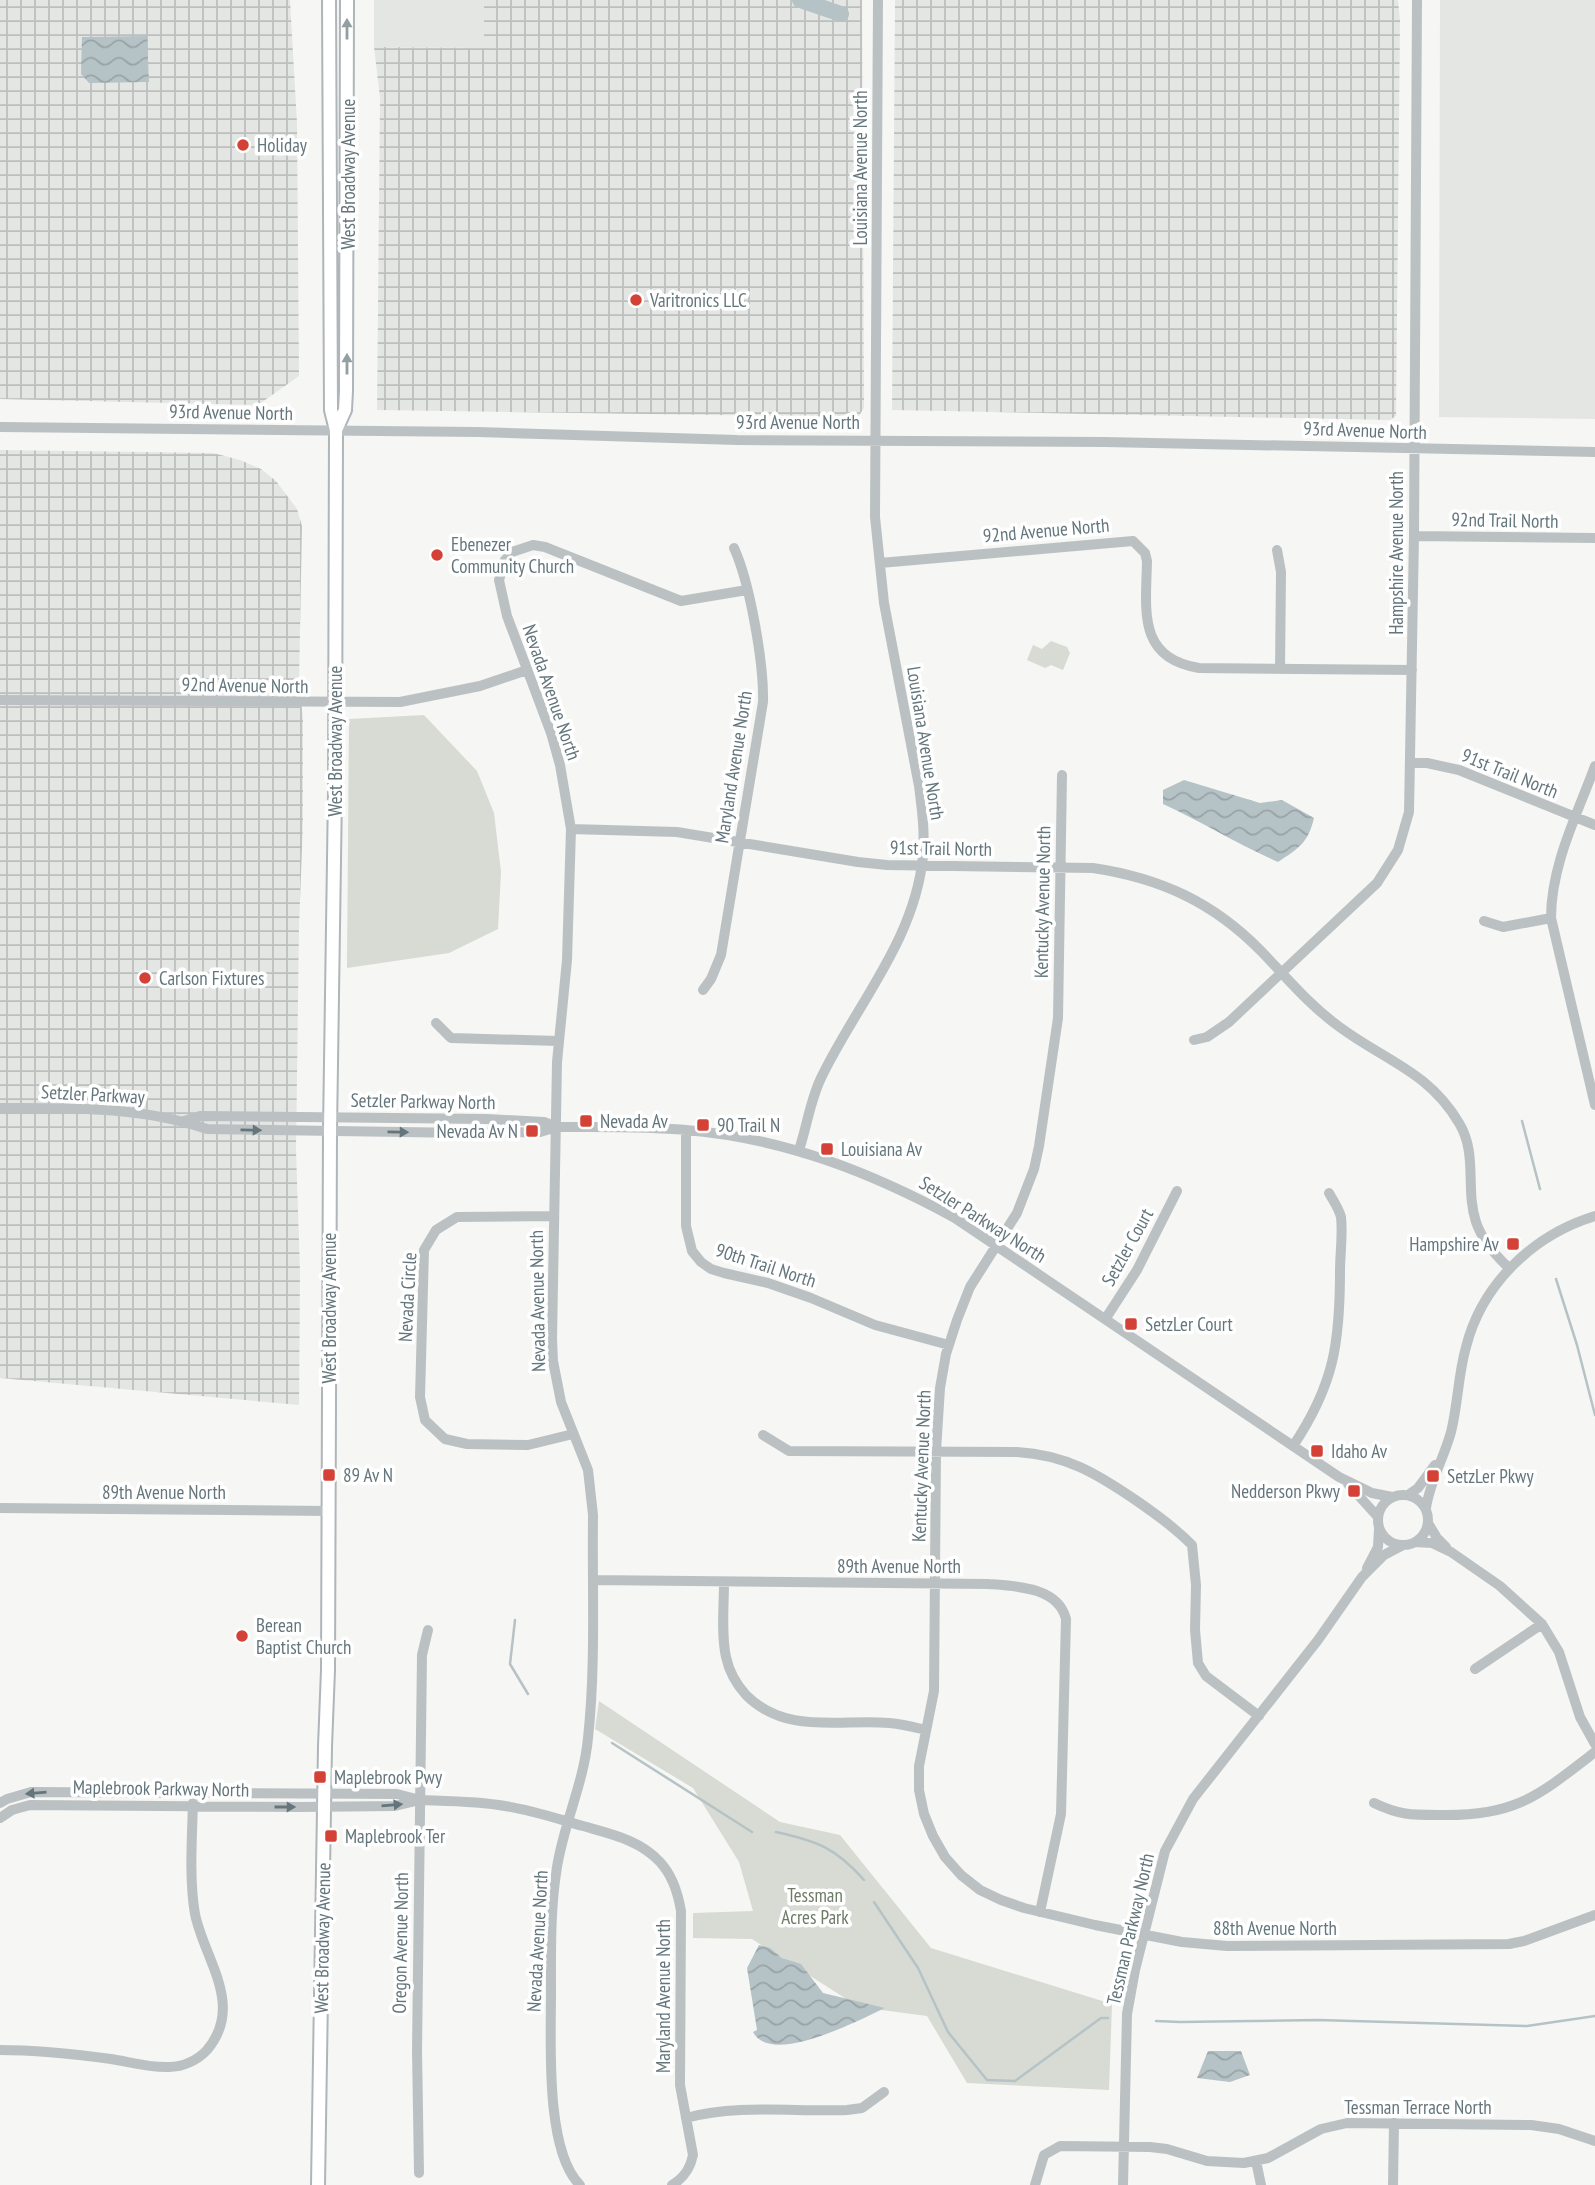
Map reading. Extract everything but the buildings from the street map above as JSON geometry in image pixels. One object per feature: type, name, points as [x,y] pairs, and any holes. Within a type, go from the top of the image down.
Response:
[{"type":"main road","name":"West Broadway Avenue","points":[[318,2185],[329,1630],[330,1118],[335,704],[336,430],[331,410],[329,0]]},
{"type":"main road","name":"West Broadway Avenue","points":[[336,430],[345,410],[346,391],[347,0]]},
{"type":"street","name":"Louisiana Avenue North","points":[[799,1150],[820,1080],[902,935],[912,907],[921,866],[923,825],[919,786],[884,603],[875,517],[878,0]]},
{"type":"street","name":"Hampshire Avenue North","points":[[1194,1040],[1207,1037],[1228,1022],[1370,890],[1398,850],[1409,812],[1414,536],[1417,0]]},
{"type":"street","name":"93rd Avenue North","points":[[0,427],[336,430],[737,440],[1105,442],[1595,452]]},
{"type":"street","name":"92nd Trail North","points":[[1414,536],[1595,538]]},
{"type":"street","name":"92nd Avenue North","points":[[880,563],[1133,541],[1145,552],[1148,628],[1152,641],[1172,661],[1199,668],[1412,670]]},
{"type":"street","name":"Nevada Avenue North","points":[[580,2185],[569,2171],[564,2158],[550,2075],[553,1896],[561,1846],[586,1759],[589,1738],[593,1580],[592,1492],[588,1470],[561,1402],[553,1360],[553,1216],[558,1041],[567,960],[571,829],[560,765],[551,733],[507,616],[499,580],[505,560],[512,552],[533,545],[545,547],[681,601],[747,590]]},
{"type":"street","name":"Maryland Avenue North","points":[[703,990],[721,955],[760,722],[763,684],[747,590],[734,548]]},
{"type":"street","points":[[1277,550],[1281,572],[1280,669]]},
{"type":"street","name":"92nd Avenue North","points":[[0,700],[335,704],[400,702],[480,686],[527,670]]},
{"type":"street","name":"91st Trail North","points":[[1410,763],[1427,763],[1459,770],[1595,825]]},
{"type":"street","points":[[1595,766],[1553,884],[1552,918],[1591,1074],[1595,1105]]},
{"type":"street","name":"Kentucky Avenue North","points":[[961,1875],[940,1850],[924,1814],[919,1790],[919,1766],[934,1691],[936,1451],[940,1388],[949,1345],[970,1287],[1017,1213],[1034,1169],[1039,1146],[1058,1018],[1062,775]]},
{"type":"street","name":"91st Trail North","points":[[571,829],[677,832],[858,862],[921,866],[1093,868],[1125,873],[1156,881],[1186,894],[1238,930],[1280,972]]},
{"type":"street","points":[[1484,921],[1503,927],[1552,918]]},
{"type":"street","points":[[1280,972],[1309,1002],[1341,1028],[1407,1069],[1439,1094],[1462,1127],[1469,1146],[1475,1219],[1481,1235],[1509,1268]]},
{"type":"street","points":[[436,1023],[451,1038],[558,1041]]},
{"type":"street","name":"Setzler Parkway","points":[[0,1108],[132,1111],[184,1121],[207,1129],[330,1131]]},
{"type":"street","name":"Setzler Parkway","points":[[184,1121],[200,1116],[330,1118]]},
{"type":"street","name":"Setzler Parkway North","points":[[330,1118],[487,1119],[544,1122],[557,1127]]},
{"type":"street","name":"Setzler Parkway North","points":[[330,1131],[540,1132],[557,1127],[687,1130],[799,1150],[867,1174],[912,1194],[996,1244],[1339,1477],[1363,1498],[1379,1522]]},
{"type":"street","name":"90th Trail North","points":[[687,1130],[685,1226],[692,1251],[701,1262],[711,1269],[768,1283],[811,1298],[875,1325],[949,1345]]},
{"type":"street","name":"Setzler Court","points":[[1105,1318],[1137,1270],[1177,1191]]},
{"type":"street","points":[[1293,1446],[1310,1422],[1322,1395],[1332,1368],[1338,1339],[1341,1215],[1329,1193]]},
{"type":"street","name":"Nevada Circle","points":[[553,1216],[457,1217],[436,1230],[424,1250],[420,1397],[425,1420],[445,1439],[467,1444],[528,1445],[573,1434]]},
{"type":"street","points":[[1415,1542],[1426,1531],[1428,1495],[1451,1431],[1462,1362],[1472,1328],[1487,1298],[1509,1268],[1544,1238],[1595,1216]]},
{"type":"street","points":[[764,1435],[789,1451],[1041,1454],[1063,1459],[1106,1480],[1163,1518],[1192,1545],[1198,1663],[1206,1676],[1259,1716]]},
{"type":"street","points":[[1441,1459],[1418,1488],[1408,1495],[1392,1497],[1380,1509],[1379,1522],[1391,1542],[1403,1545],[1415,1542],[1432,1543],[1451,1552],[1500,1586],[1542,1625],[1559,1653],[1580,1717],[1595,1744]]},
{"type":"street","name":"Setzler Parkway North","points":[[1339,1477],[1372,1493],[1392,1497]]},
{"type":"street","points":[[1408,1495],[1419,1500],[1426,1508]]},
{"type":"street","name":"89th Avenue North","points":[[0,1508],[328,1511]]},
{"type":"street","name":"Tessman Parkway North","points":[[1123,2185],[1127,2014],[1143,1935],[1165,1851],[1193,1799],[1318,1640],[1362,1577],[1378,1547],[1379,1522]]},
{"type":"street","points":[[1428,1523],[1437,1538],[1451,1552]]},
{"type":"street","name":"Tessman Parkway North","points":[[1362,1577],[1384,1555],[1403,1545]]},
{"type":"street","name":"89th Avenue North","points":[[593,1580],[1001,1585],[1037,1592],[1058,1601],[1066,1619],[1061,1814],[1040,1912]]},
{"type":"street","points":[[724,1582],[726,1658],[737,1683],[755,1704],[788,1720],[888,1723],[926,1730]]},
{"type":"street","points":[[1475,1669],[1542,1625]]},
{"type":"street","name":"Oregon Avenue North","points":[[419,2174],[416,2104],[419,1800],[422,1655],[428,1630]]},
{"type":"street","points":[[1374,1803],[1401,1814],[1488,1814],[1531,1799],[1595,1752]]},
{"type":"street","name":"Maplebrook Parkway North","points":[[0,1803],[31,1792],[193,1793],[324,1799]]},
{"type":"street","points":[[0,2050],[53,2051],[169,2068],[191,2061],[202,2055],[210,2046],[219,2025],[221,1986],[195,1915],[193,1793]]},
{"type":"street","name":"Maryland Avenue North","points":[[324,1799],[397,1794],[419,1800],[502,1805],[615,1835],[641,1846],[662,1864],[676,1887],[681,1911],[680,2085],[693,2155],[684,2176],[672,2185]]},
{"type":"street","name":"Maplebrook Parkway North","points":[[0,1818],[30,1805],[193,1807],[324,1799]]},
{"type":"street","name":"88th Avenue North","points":[[961,1875],[980,1890],[1001,1900],[1040,1912],[1143,1935],[1227,1946],[1494,1945],[1524,1941],[1595,1915]]},
{"type":"street","points":[[686,2118],[718,2111],[847,2110],[862,2108],[884,2092]]},
{"type":"street","name":"Tessman Terrace North","points":[[1035,2185],[1044,2155],[1060,2146],[1167,2149],[1219,2163],[1256,2161],[1279,2153],[1321,2129],[1348,2123],[1531,2125],[1559,2129],[1595,2141]]},
{"type":"street","points":[[1393,2185],[1394,2123]]},
{"type":"street","points":[[1256,2161],[1261,2185]]},
{"type":"shaded area","points":[[0,0],[290,0],[297,123],[299,376],[258,405],[0,399]]},
{"type":"shaded area","points":[[374,0],[484,0],[484,48],[374,47]]},
{"type":"shaded area","points":[[484,0],[862,0],[864,408],[858,417],[377,410],[380,98],[374,47],[484,48]]},
{"type":"shaded area","points":[[895,0],[1398,0],[1400,21],[1396,416],[1390,420],[892,410]]},
{"type":"shaded area","points":[[1440,0],[1595,0],[1595,419],[1439,417]]},
{"type":"shaded area","points":[[0,450],[213,453],[261,469],[276,481],[297,509],[302,526],[299,682],[303,719],[296,1150],[300,1272],[299,1405],[0,1378]]},
{"type":"green space","points":[[1051,641],[1067,647],[1070,653],[1063,670],[1051,665],[1045,668],[1027,660],[1033,645],[1042,649]]},
{"type":"green space","points":[[424,715],[477,771],[494,813],[501,872],[498,929],[449,953],[347,968],[349,719]]},
{"type":"green space","name":"Tessman Acres Park","points":[[599,1701],[780,1822],[840,1835],[931,1948],[1112,2004],[1109,2090],[967,2083],[927,2016],[859,2007],[752,1939],[693,1938],[693,1913],[753,1911],[739,1862],[693,1788],[595,1729]]},
{"type":"water","points":[[147,36],[149,82],[89,83],[81,74],[82,37]]},
{"type":"water","points":[[1184,780],[1260,803],[1282,800],[1314,818],[1312,826],[1302,844],[1278,862],[1163,804],[1163,790]]},
{"type":"water","points":[[759,1945],[770,1948],[782,1958],[801,1964],[823,1993],[885,2008],[816,2038],[778,2045],[763,2042],[753,2032],[757,2030],[747,1968]]},
{"type":"water","points":[[1208,2051],[1241,2051],[1250,2075],[1230,2082],[1197,2078]]},
{"type":"waterway","points":[[800,0],[841,14]]},
{"type":"waterway","points":[[1522,1121],[1540,1189]]},
{"type":"waterway","points":[[1556,1279],[1595,1415]]},
{"type":"waterway","points":[[515,1620],[510,1664],[528,1694]]},
{"type":"waterway","points":[[612,1743],[752,1832]]},
{"type":"waterway","points":[[776,1832],[825,1847],[844,1860],[864,1880]]},
{"type":"waterway","points":[[874,1902],[918,1968],[948,2032],[987,2080],[1015,2081],[1101,2018],[1108,2018]]},
{"type":"waterway","points":[[1156,2021],[1318,2020],[1527,2026],[1595,2016]]},
{"type":"place","name":"Holiday","points":[[243,145]]},
{"type":"place","name":"Varitronics LLC","points":[[636,300]]},
{"type":"place","name":"Ebenezer Community Church","points":[[437,555]]},
{"type":"place","name":"Carlson Fixtures","points":[[145,978]]},
{"type":"place","name":"Nevada Av","points":[[586,1121]]},
{"type":"place","name":"90 Trail N","points":[[703,1125]]},
{"type":"place","name":"Nevada Av N","points":[[532,1131]]},
{"type":"place","name":"Louisiana Av","points":[[827,1149]]},
{"type":"place","name":"Hampshire Av","points":[[1513,1244]]},
{"type":"place","name":"SetzLer Court","points":[[1131,1324]]},
{"type":"place","name":"Idaho Av","points":[[1317,1451]]},
{"type":"place","name":"89 Av N","points":[[329,1475]]},
{"type":"place","name":"SetzLer Pkwy","points":[[1433,1476]]},
{"type":"place","name":"Nedderson Pkwy","points":[[1354,1491]]},
{"type":"place","name":"Berean Baptist Church","points":[[242,1636]]},
{"type":"place","name":"Maplebrook Pwy","points":[[320,1777]]},
{"type":"place","name":"Maplebrook Ter","points":[[331,1836]]}]
